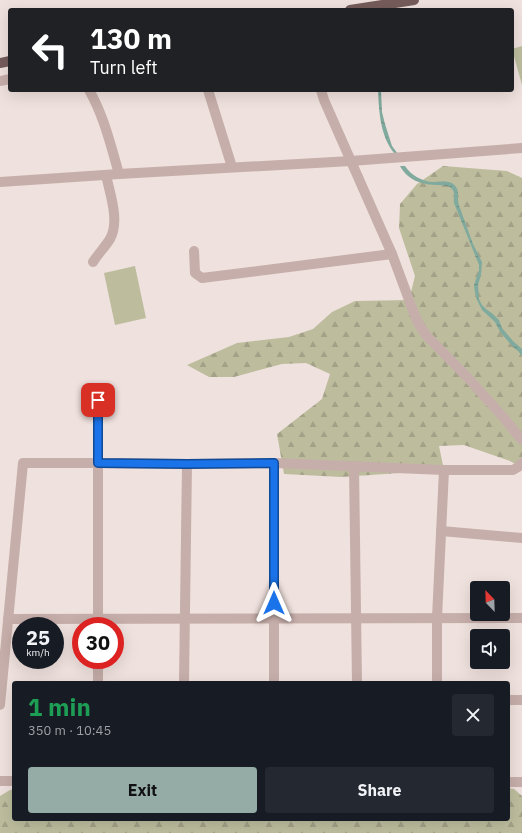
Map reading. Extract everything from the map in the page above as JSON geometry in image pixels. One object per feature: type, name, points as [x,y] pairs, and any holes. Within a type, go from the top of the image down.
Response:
[{"type":"main road","points":[[360,8],[394,1],[414,0]]},
{"type":"street","points":[[90,92],[100,113],[119,174]]},
{"type":"street","points":[[209,92],[232,167]]},
{"type":"street","points":[[321,92],[392,254],[420,326],[426,335],[490,402],[522,440]]},
{"type":"street","points":[[0,182],[351,161],[522,148]]},
{"type":"street","points":[[93,262],[110,239],[114,228],[115,217],[106,175]]},
{"type":"street","points":[[194,251],[195,274],[202,278],[392,254]]},
{"type":"street","points":[[98,400],[98,617]]},
{"type":"street","points":[[0,705],[23,463],[274,463],[444,470],[513,470],[522,463]]},
{"type":"street","points":[[274,463],[274,681]]},
{"type":"street","points":[[184,681],[187,464]]},
{"type":"street","points":[[354,466],[357,681]]},
{"type":"street","points":[[437,681],[436,618],[444,470]]},
{"type":"street","points":[[441,530],[522,538]]},
{"type":"street","points":[[124,621],[274,618],[522,618]]},
{"type":"street","points":[[8,619],[72,621]]},
{"type":"street","points":[[98,669],[98,681]]},
{"type":"street","points":[[510,700],[522,700]]},
{"type":"street","points":[[0,781],[12,781]]},
{"type":"street","points":[[510,782],[522,782]]},
{"type":"green space","points":[[522,46],[522,85],[514,56],[514,48]]},
{"type":"green space","points":[[443,166],[507,171],[522,178],[522,468],[510,461],[464,445],[439,446],[444,470],[341,477],[284,474],[277,434],[322,399],[330,374],[306,363],[282,364],[234,377],[209,377],[187,365],[237,343],[289,337],[313,329],[332,312],[355,301],[409,300],[415,276],[399,228],[400,204],[417,184]]},
{"type":"green space","points":[[135,266],[146,318],[115,325],[104,273]]},
{"type":"green space","points":[[510,788],[514,789],[522,796],[522,833],[0,833],[0,796],[12,790],[12,821],[510,821]]},
{"type":"water","points":[[378,92],[381,92],[382,112],[392,146],[398,154],[395,154],[386,140],[380,115]]},
{"type":"water","points":[[400,166],[405,166],[413,175],[420,179],[432,182],[448,182],[454,184],[456,187],[458,191],[459,205],[473,244],[482,262],[481,275],[478,285],[479,299],[482,305],[499,320],[502,328],[522,349],[522,356],[501,333],[495,322],[482,310],[477,300],[474,285],[479,270],[479,265],[454,203],[453,190],[447,186],[427,184],[416,181],[407,175]]},
{"type":"route","points":[[98,400],[98,463],[274,463],[274,603]]}]
